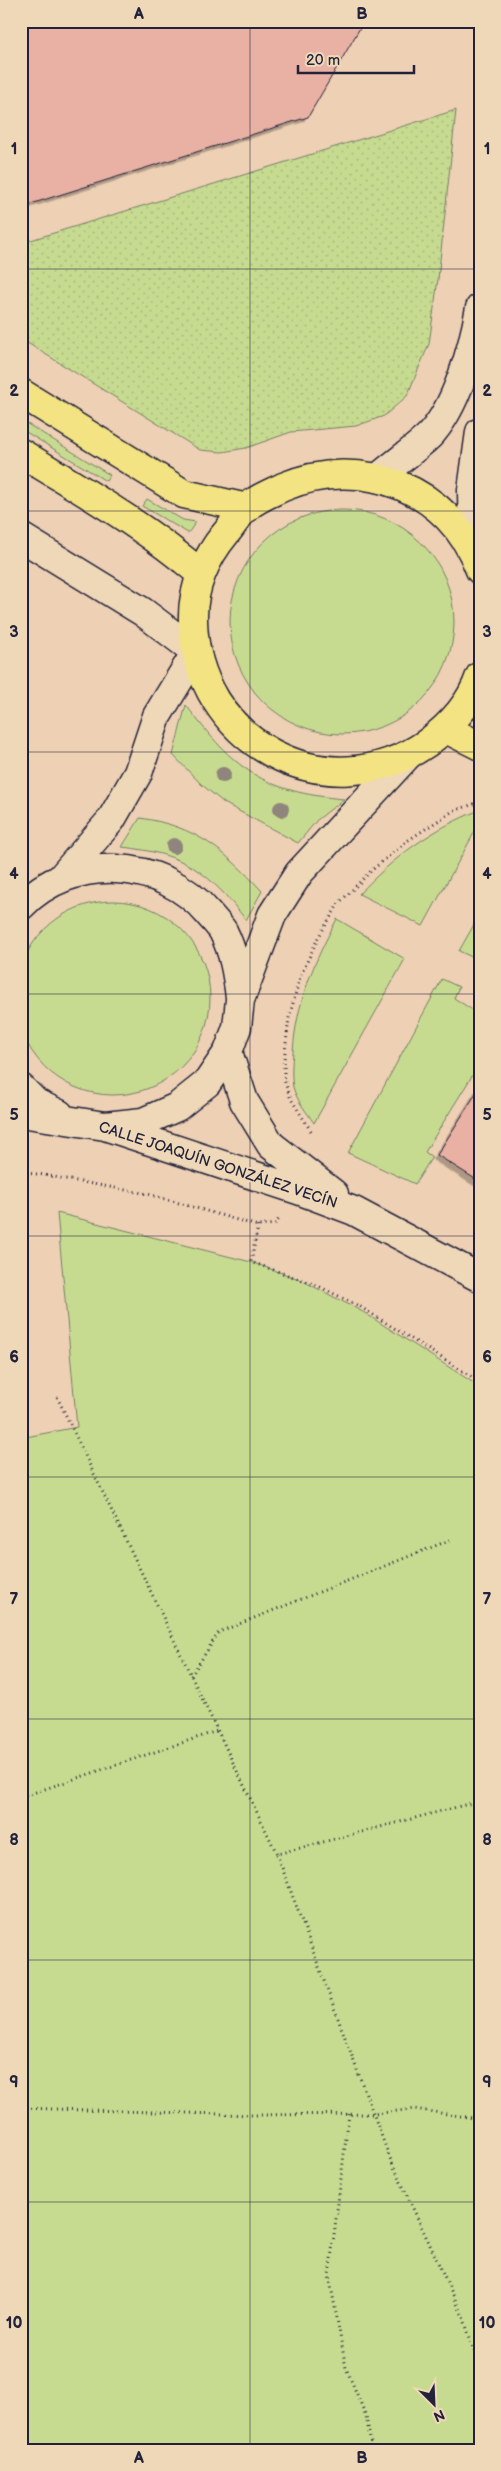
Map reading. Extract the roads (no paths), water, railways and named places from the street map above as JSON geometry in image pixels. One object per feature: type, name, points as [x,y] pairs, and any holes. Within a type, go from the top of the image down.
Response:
[{"type":"main road","points":[[21,393],[184,494],[247,508]]},
{"type":"main road","points":[[21,453],[113,510],[176,553],[201,574]]},
{"type":"main road","points":[[476,560],[447,517],[416,492],[378,478],[340,474],[303,479],[266,495],[247,508],[212,550],[201,574],[192,618],[196,652],[213,698],[235,727],[264,750],[298,766],[335,771],[372,768],[407,756],[446,729],[475,691],[480,676]]},
{"type":"main road","points":[[446,729],[480,746]]},
{"type":"street","points":[[378,478],[429,436],[446,412],[476,329],[480,308]]},
{"type":"street","points":[[476,560],[472,490],[480,432]]},
{"type":"street","points":[[21,538],[143,612],[196,652],[158,716],[138,773],[111,820],[61,878]]},
{"type":"street","points":[[240,1000],[272,915],[299,874],[407,756]]},
{"type":"street","points":[[21,906],[31,895],[61,878],[96,868],[133,869],[168,880],[199,902],[222,930],[236,964],[240,1000],[237,1028],[228,1052],[207,1084],[177,1107],[143,1122],[105,1126]]},
{"type":"street","name":"CALLE JOAQUÍN GONZÁLEZ VECÍN","points":[[228,1052],[244,1101],[270,1144],[354,1211]]},
{"type":"street","points":[[21,1088],[36,1102],[67,1118]]},
{"type":"street","name":"CALLE JOAQUÍN GONZÁLEZ VECÍN","points":[[21,1112],[67,1118],[105,1126],[298,1190],[354,1211],[480,1278]]}]
